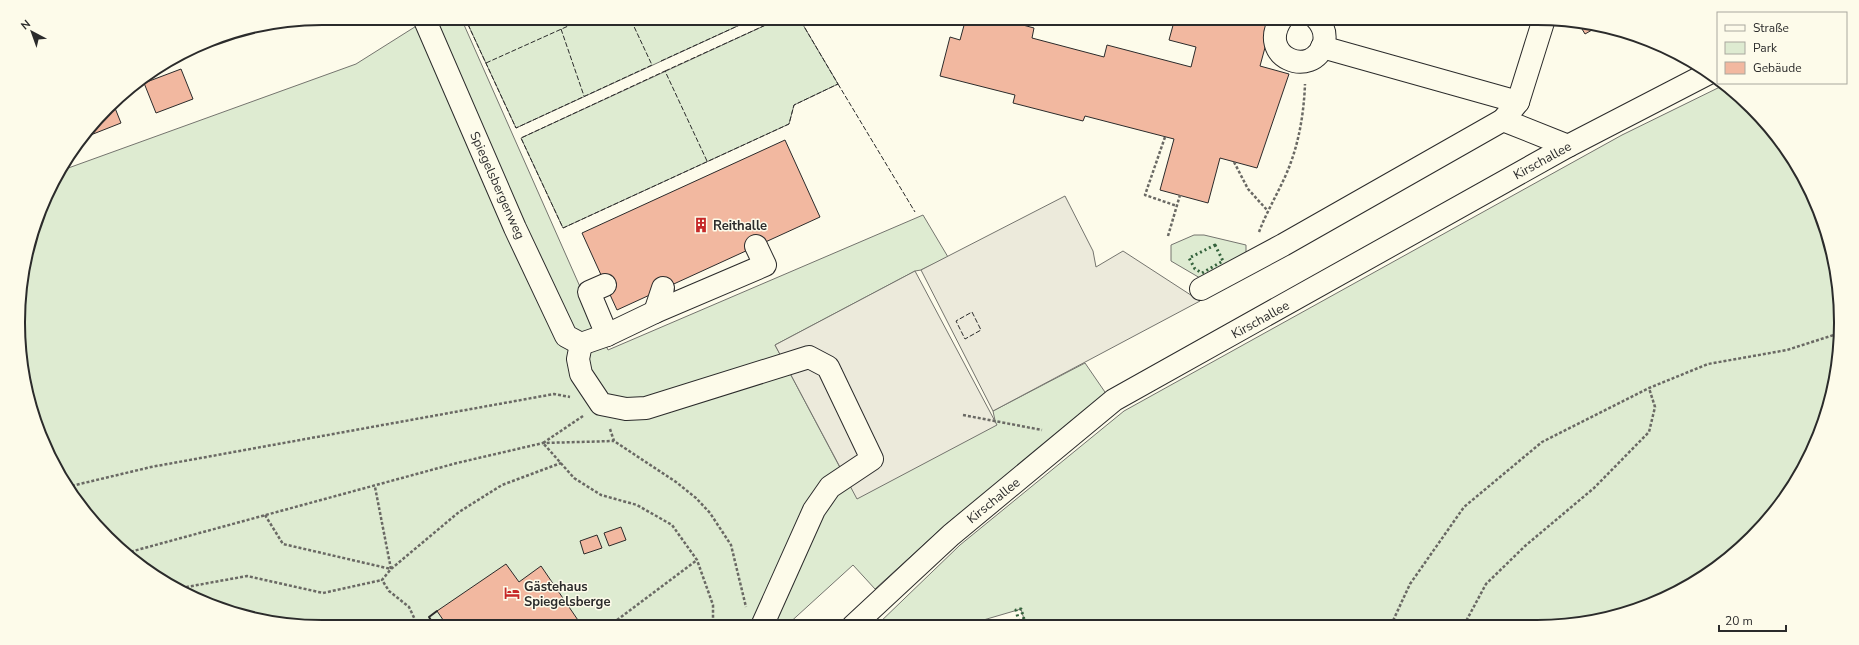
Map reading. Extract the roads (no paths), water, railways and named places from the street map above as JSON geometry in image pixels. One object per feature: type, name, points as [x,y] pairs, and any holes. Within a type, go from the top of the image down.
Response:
[{"type":"street","name":"Spiegelsbergenweg","points":[[427,25],[516,228],[566,336],[582,344]]},
{"type":"street","points":[[1277,25],[1275,42],[1279,50],[1284,57],[1292,61],[1301,62],[1314,58],[1322,47],[1325,39],[1324,30],[1321,25]]},
{"type":"street","points":[[1200,289],[1283,245],[1503,120],[1518,102],[1542,25]]},
{"type":"street","points":[[1322,47],[1518,102]]},
{"type":"street","name":"Kirschallee","points":[[859,620],[951,535],[1114,400],[1568,146],[1703,76]]},
{"type":"street","points":[[1503,120],[1568,146]]},
{"type":"street","points":[[754,619],[814,510],[830,487],[872,459],[828,367],[809,357],[646,408],[626,409],[602,404],[581,374],[578,359],[582,344],[607,335],[655,312],[765,265],[756,246]]},
{"type":"street","points":[[606,285],[589,292],[607,335]]},
{"type":"street","points":[[655,312],[663,288]]},
{"type":"place","name":"Reithalle","points":[[701,225]]},
{"type":"place","name":"Gästehaus Spiegelsberge","points":[[512,593]]}]
